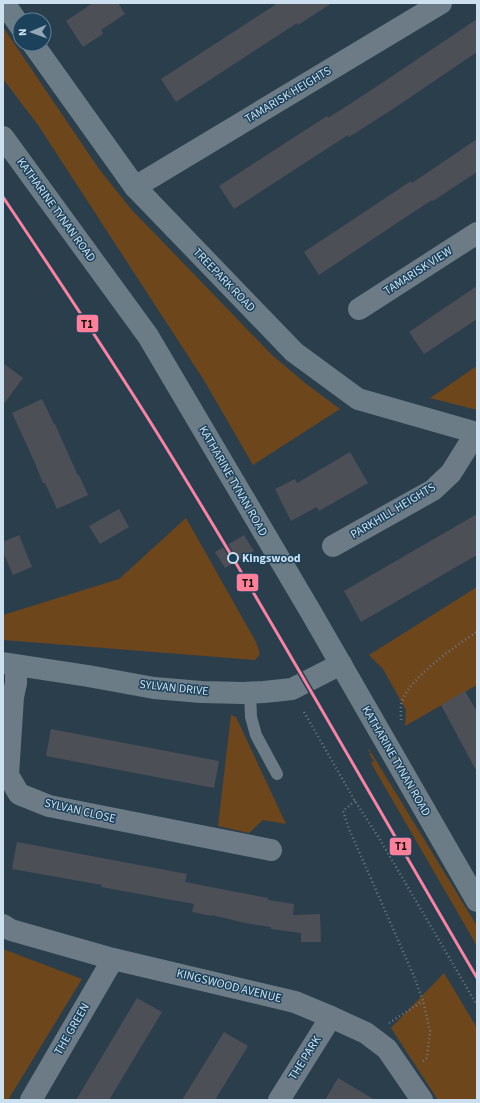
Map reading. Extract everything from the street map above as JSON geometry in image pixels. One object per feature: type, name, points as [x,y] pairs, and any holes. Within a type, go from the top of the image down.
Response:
[{"type":"street","points":[[4,3],[12,14]]},
{"type":"street","name":"TAMARISK HEIGHTS","points":[[135,188],[441,3]]},
{"type":"street","name":"TREEPARK ROAD","points":[[39,52],[135,188],[294,352],[358,399],[476,433]]},
{"type":"street","name":"KATHARINE TYNAN ROAD","points":[[3,137],[148,336],[341,664],[477,900]]},
{"type":"street","name":"TAMARISK VIEW","points":[[358,309],[477,233]]},
{"type":"street","name":"PARKHILL HEIGHTS","points":[[333,546],[433,490],[452,473],[476,433]]},
{"type":"street","name":"SYLVAN DRIVE","points":[[9,664],[154,688],[201,692],[250,693],[292,689],[341,664]]},
{"type":"street","name":"SYLVAN CLOSE","points":[[9,664],[16,683],[12,697],[8,775],[19,794],[49,806],[271,850]]},
{"type":"street","name":"KINGSWOOD AVENUE","points":[[3,925],[11,930],[113,959],[295,1002],[331,1017],[366,1033],[388,1049],[422,1100]]},
{"type":"street","name":"THE GREEN","points":[[31,1100],[113,959]]},
{"type":"street","name":"THE PARK","points":[[279,1100],[331,1017]]},
{"type":"lane","points":[[250,693],[251,717],[256,735],[277,774]]},
{"type":"path","points":[[401,720],[401,702],[416,679],[462,642],[477,632]]},
{"type":"path","points":[[304,712],[355,801],[379,838],[477,1005]]},
{"type":"path","points":[[355,801],[343,811],[349,829],[413,974],[423,1001],[430,1031],[427,1058],[418,1065]]},
{"type":"path","points":[[388,1024],[423,1001]]},
{"type":"shaded area","points":[[3,27],[12,40],[12,52],[20,52],[99,169],[131,209],[272,355],[305,383],[340,409],[253,465],[205,382],[38,125],[3,79]]},
{"type":"shaded area","points":[[477,366],[477,410],[430,398]]},
{"type":"shaded area","points":[[186,518],[256,642],[260,654],[255,660],[3,640],[3,615],[119,579]]},
{"type":"shaded area","points":[[477,587],[477,685],[405,726],[406,710],[383,669],[369,655]]},
{"type":"shaded area","points":[[231,715],[236,717],[286,824],[263,820],[249,833],[218,826]]},
{"type":"shaded area","points":[[369,749],[477,926],[477,946],[371,763],[374,761],[369,754],[371,753],[368,750]]},
{"type":"shaded area","points":[[3,949],[82,979],[8,1100],[3,1100]]},
{"type":"shaded area","points":[[444,973],[477,1028],[477,1100],[438,1100],[391,1028]]},
{"type":"building","points":[[93,3],[118,3],[125,14],[101,30],[103,34],[83,47],[66,21]]},
{"type":"building","points":[[278,3],[332,3],[298,25],[297,23],[176,102],[161,79]]},
{"type":"building","points":[[477,19],[477,52],[393,109],[349,137],[348,135],[234,209],[219,186],[327,116],[328,118],[373,89]]},
{"type":"building","points":[[477,139],[477,172],[319,275],[304,252],[411,181],[412,183]]},
{"type":"building","points":[[477,286],[477,319],[424,354],[409,332]]},
{"type":"building","points":[[3,363],[23,378],[3,405]]},
{"type":"building","points":[[42,399],[88,495],[57,509],[45,483],[43,483],[12,413]]},
{"type":"building","points":[[350,452],[368,483],[319,511],[317,507],[291,521],[275,489],[295,479],[297,483]]},
{"type":"building","points":[[119,509],[129,527],[100,544],[89,526]]},
{"type":"building","points":[[477,514],[477,555],[361,622],[344,591]]},
{"type":"building","points":[[19,535],[32,567],[13,575],[3,552],[3,542]]},
{"type":"building","points":[[244,535],[254,551],[225,568],[215,552]]},
{"type":"building","points":[[465,691],[477,712],[477,772],[441,705]]},
{"type":"building","points":[[51,729],[219,761],[214,788],[46,756]]},
{"type":"building","points":[[17,842],[187,874],[185,882],[268,898],[268,900],[294,904],[293,915],[320,914],[321,942],[301,942],[301,933],[271,929],[271,927],[192,912],[194,904],[101,887],[102,885],[12,869]]},
{"type":"building","points":[[137,998],[162,1012],[109,1100],[76,1100]]},
{"type":"building","points":[[224,1032],[248,1046],[215,1100],[182,1100]]},
{"type":"building","points":[[338,1078],[375,1100],[325,1100]]},
{"type":"transit line","name":"T1","points":[[3,197],[121,376],[200,503],[477,978]]},
{"type":"place","name":"Kingswood","points":[[233,558]]}]
